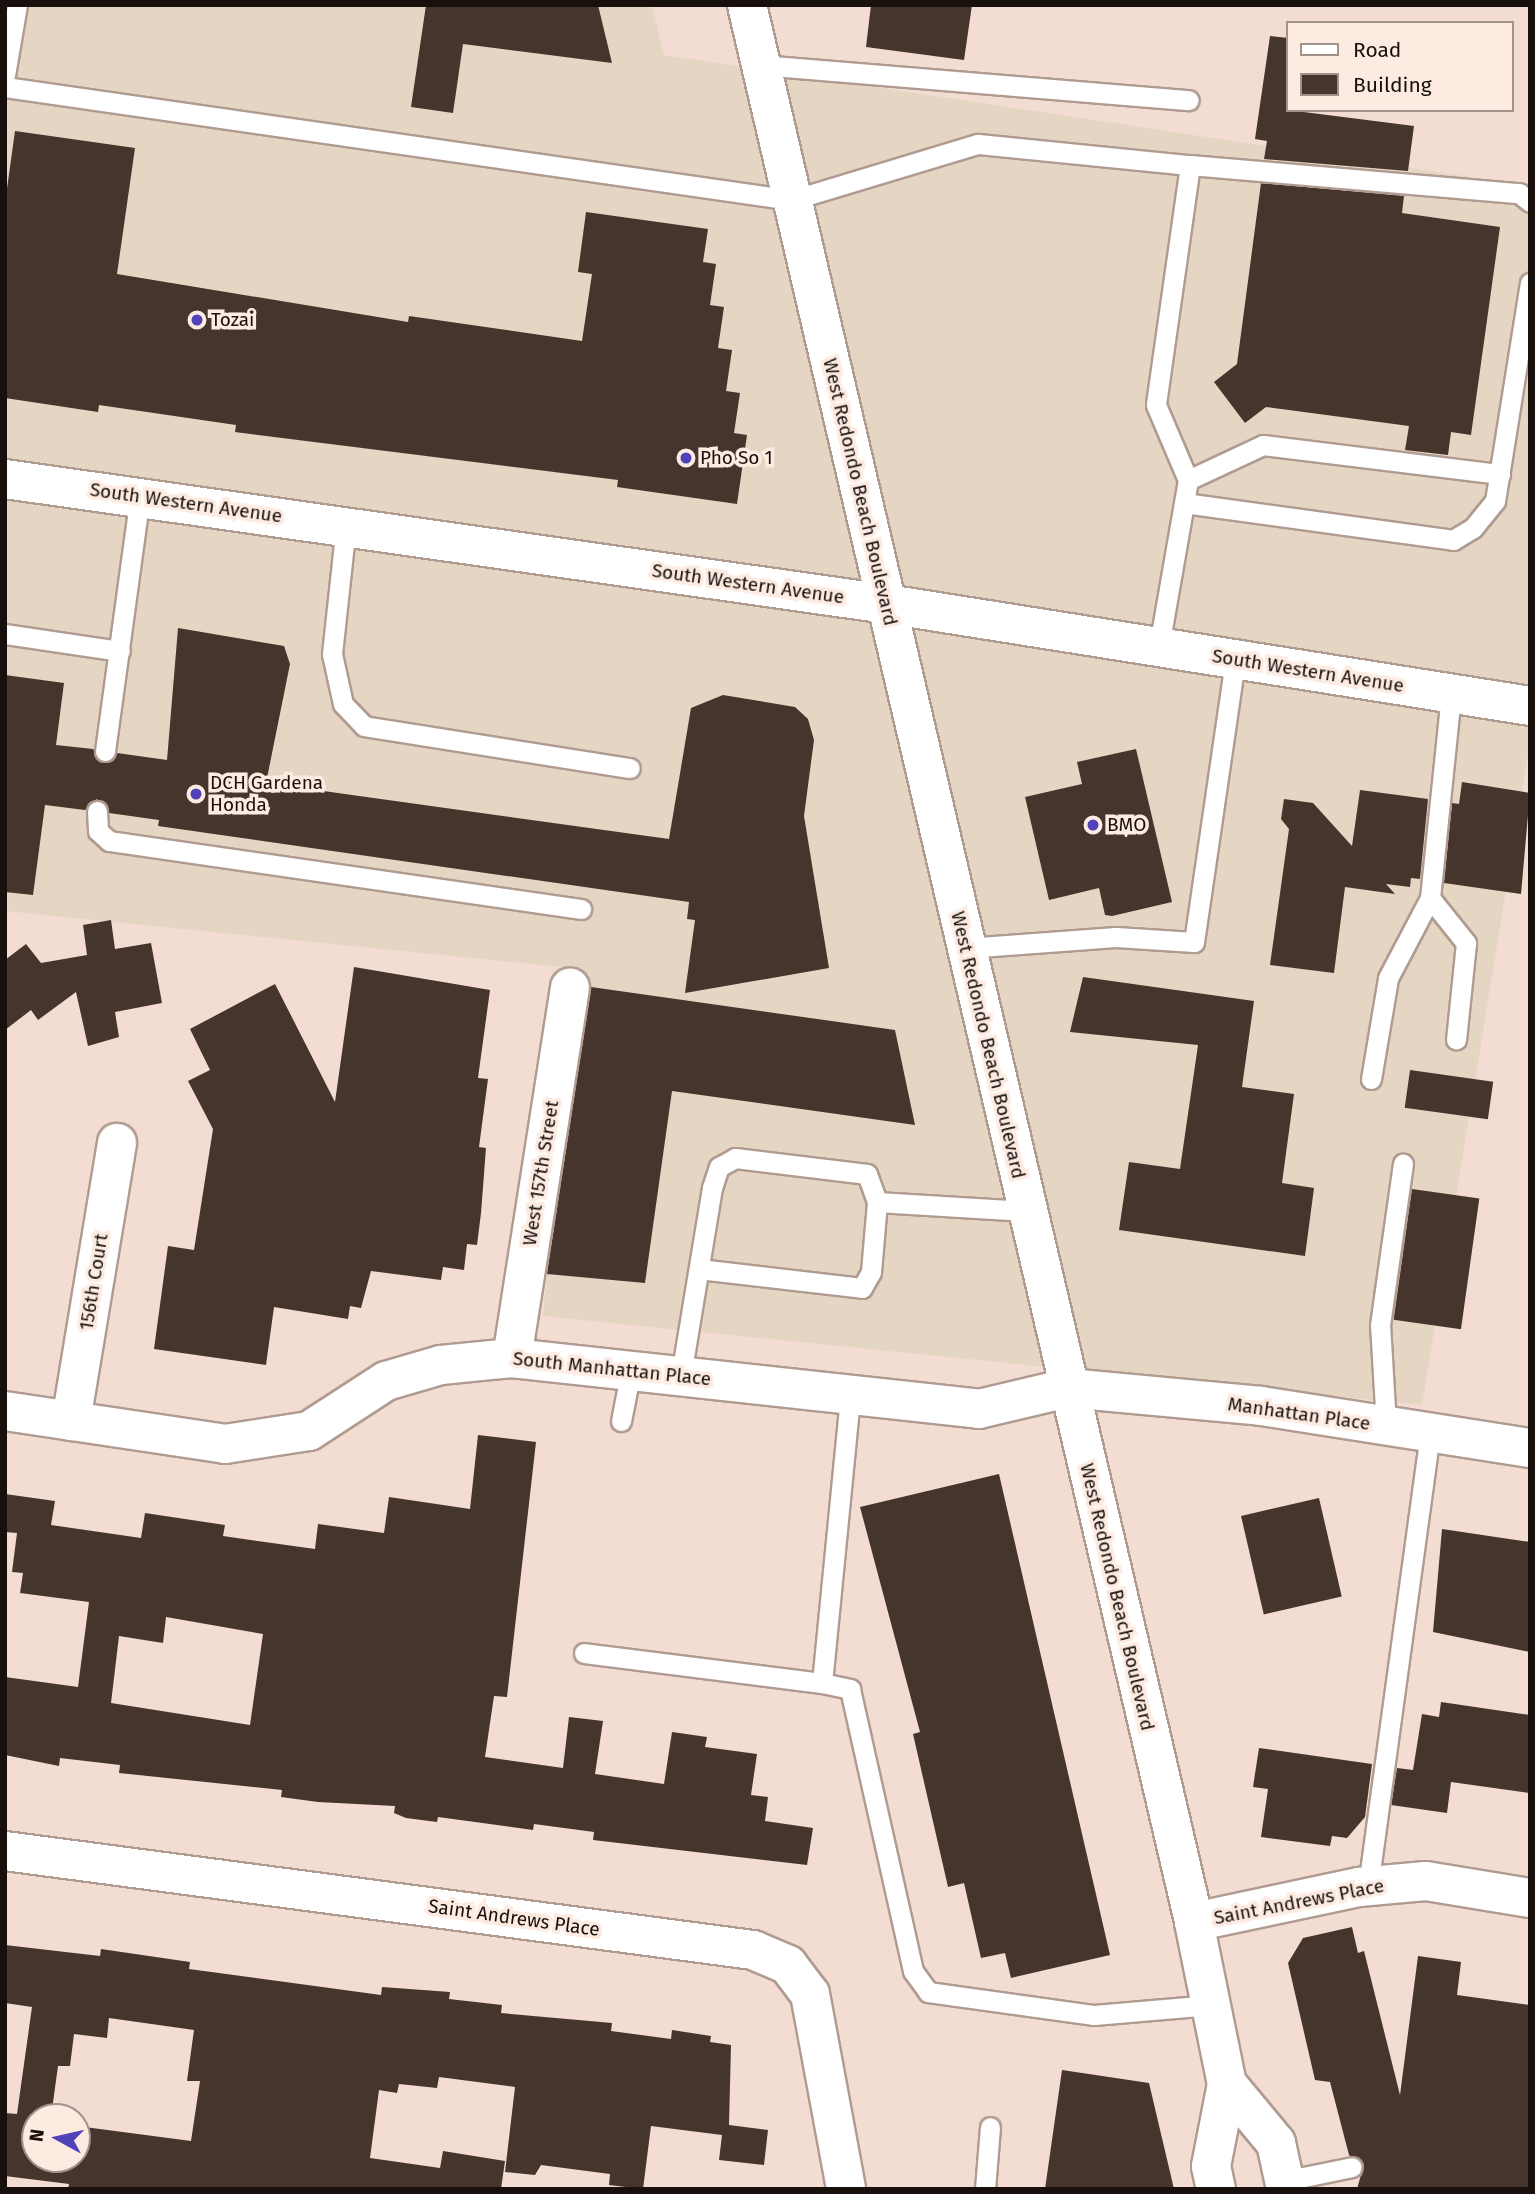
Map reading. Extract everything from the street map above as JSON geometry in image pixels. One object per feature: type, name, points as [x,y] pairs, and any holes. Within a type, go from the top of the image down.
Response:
[{"type":"main road","name":"West Redondo Beach Boulevard","points":[[747,5],[1026,1211],[1194,1922],[1227,2084],[1211,2166],[1216,2189]]},
{"type":"main road","name":"South Western Avenue","points":[[5,479],[346,525],[887,604],[1530,706]]},
{"type":"main road","name":"West 157th Street","points":[[512,1358],[570,988]]},
{"type":"main road","name":"156th Court","points":[[71,1421],[117,1143]]},
{"type":"main road","name":"South Manhattan Place","points":[[5,1411],[225,1444],[309,1431],[386,1381],[441,1365],[512,1358],[979,1409],[1068,1388]]},
{"type":"main road","name":"Manhattan Place","points":[[1068,1388],[1386,1426],[1530,1448]]},
{"type":"main road","name":"Saint Andrews Place","points":[[5,1851],[753,1950],[788,1965],[810,1994],[846,2189]]},
{"type":"main road","name":"Saint Andrews Place","points":[[1194,1922],[1368,1886],[1426,1881],[1530,1898]]},
{"type":"main road","name":"West Redondo Beach Boulevard","points":[[1227,2084],[1276,2143],[1285,2185]]},
{"type":"lane","points":[[5,75],[17,5]]},
{"type":"lane","points":[[761,65],[1189,100]]},
{"type":"lane","points":[[5,87],[792,200],[978,144],[1519,193],[1530,202]]},
{"type":"lane","points":[[1159,648],[1188,480],[1156,405],[1190,165]]},
{"type":"lane","points":[[1184,503],[1453,540],[1473,528],[1496,501],[1530,283]]},
{"type":"lane","points":[[1188,480],[1263,445],[1500,474]]},
{"type":"lane","points":[[105,751],[140,497]]},
{"type":"lane","points":[[346,525],[332,654],[343,704],[364,726],[630,768]]},
{"type":"lane","points":[[5,634],[120,651]]},
{"type":"lane","points":[[966,948],[1115,937],[1194,942],[1235,660]]},
{"type":"lane","points":[[1371,1079],[1388,978],[1430,898],[1451,694]]},
{"type":"lane","points":[[97,811],[98,831],[109,841],[581,909]]},
{"type":"lane","points":[[1430,898],[1466,943],[1456,1039]]},
{"type":"lane","points":[[681,1375],[699,1269],[719,1167],[735,1158],[867,1174],[877,1202],[871,1272],[862,1288],[699,1269]]},
{"type":"lane","points":[[1386,1426],[1380,1325],[1403,1164]]},
{"type":"lane","points":[[877,1202],[1026,1211]]},
{"type":"lane","points":[[621,1421],[631,1370]]},
{"type":"lane","points":[[821,1683],[850,1396]]},
{"type":"lane","points":[[1368,1886],[1430,1433]]},
{"type":"lane","points":[[584,1653],[850,1689],[918,1984],[928,1992],[1094,2015],[1211,2005]]},
{"type":"lane","points":[[985,2189],[990,2127]]},
{"type":"lane","points":[[1285,2185],[1352,2167]]},
{"type":"shaded area","points":[[5,5],[652,5],[664,55],[1530,186],[1530,743],[1422,1405],[543,1316],[573,968],[5,911]]},
{"type":"building","points":[[426,5],[598,5],[612,63],[463,44],[453,113],[411,107]]},
{"type":"building","points":[[871,5],[972,5],[964,60],[866,47]]},
{"type":"building","points":[[1270,36],[1286,38],[1286,112],[1414,126],[1408,171],[1264,159],[1267,141],[1255,139]]},
{"type":"building","name":"Tozai","points":[[15,131],[135,148],[117,274],[408,322],[409,316],[582,341],[592,274],[578,272],[586,212],[708,229],[703,262],[716,264],[710,305],[724,307],[718,348],[732,350],[726,391],[740,393],[734,433],[747,435],[737,504],[617,487],[618,480],[235,432],[236,425],[99,405],[98,412],[5,398],[5,203]]},
{"type":"building","points":[[1261,183],[1404,196],[1402,213],[1500,227],[1471,435],[1451,432],[1448,455],[1405,450],[1409,426],[1266,407],[1245,423],[1214,382],[1237,364]]},
{"type":"building","name":"DCH Gardena Honda","points":[[178,628],[284,646],[290,664],[266,783],[669,839],[691,708],[723,695],[795,707],[808,719],[814,740],[804,816],[829,968],[685,993],[695,920],[687,919],[689,902],[158,826],[159,820],[109,813],[97,799],[85,810],[45,805],[33,895],[5,892],[5,675],[64,683],[56,745],[93,749],[104,763],[117,753],[167,760]]},
{"type":"building","points":[[1136,749],[1172,902],[1112,916],[1105,915],[1099,888],[1049,900],[1025,797],[1082,784],[1077,762]]},
{"type":"building","points":[[1462,782],[1530,793],[1521,894],[1444,883],[1452,803],[1459,804]]},
{"type":"building","points":[[1360,790],[1428,799],[1420,879],[1411,878],[1410,887],[1386,884],[1395,894],[1345,887],[1334,973],[1270,965],[1289,829],[1281,819],[1284,799],[1313,803],[1352,846]]},
{"type":"building","points":[[111,920],[115,949],[151,943],[162,1003],[115,1012],[119,1037],[88,1046],[76,992],[38,1020],[31,1010],[5,1030],[5,960],[26,944],[41,963],[87,955],[83,925]]},
{"type":"building","points":[[354,967],[490,990],[478,1078],[488,1079],[479,1147],[486,1148],[481,1213],[477,1245],[467,1244],[464,1270],[443,1267],[441,1280],[371,1271],[361,1308],[350,1306],[348,1319],[274,1307],[266,1365],[154,1349],[168,1246],[194,1250],[213,1129],[188,1081],[210,1070],[190,1029],[275,984],[335,1102]]},
{"type":"building","points":[[1083,977],[1254,1001],[1242,1087],[1294,1094],[1282,1183],[1314,1188],[1305,1256],[1119,1230],[1129,1162],[1180,1169],[1198,1045],[1070,1032]]},
{"type":"building","points":[[591,987],[895,1030],[915,1125],[672,1091],[645,1283],[547,1274]]},
{"type":"building","points":[[1410,1070],[1493,1082],[1488,1119],[1405,1108]]},
{"type":"building","points":[[1412,1189],[1479,1198],[1461,1329],[1394,1320]]},
{"type":"building","points":[[478,1435],[536,1442],[507,1697],[494,1696],[485,1757],[563,1768],[569,1717],[603,1721],[595,1774],[664,1784],[672,1732],[707,1737],[705,1747],[757,1754],[751,1795],[768,1797],[765,1821],[813,1828],[807,1865],[593,1840],[594,1832],[534,1824],[533,1830],[438,1817],[437,1822],[406,1818],[394,1813],[395,1806],[318,1802],[281,1797],[282,1790],[119,1773],[120,1765],[60,1758],[59,1766],[5,1755],[5,1677],[78,1687],[89,1602],[20,1593],[23,1573],[12,1572],[17,1533],[5,1532],[5,1494],[55,1501],[51,1525],[141,1538],[145,1513],[225,1525],[223,1536],[315,1549],[318,1524],[384,1533],[389,1497],[470,1509]],"holes":[[[166,1617],[263,1634],[250,1725],[111,1703],[119,1636],[163,1643]]]},
{"type":"building","points":[[999,1474],[1110,1955],[1011,1978],[1005,1953],[981,1958],[964,1883],[948,1887],[913,1734],[920,1732],[860,1507]]},
{"type":"building","points":[[1319,1498],[1342,1596],[1264,1614],[1241,1516]]},
{"type":"building","points":[[1442,1529],[1530,1542],[1530,1652],[1433,1632]]},
{"type":"building","points":[[1441,1702],[1530,1715],[1530,1793],[1451,1782],[1447,1813],[1391,1805],[1397,1768],[1413,1770],[1422,1714],[1439,1717]]},
{"type":"building","points":[[1259,1748],[1372,1764],[1365,1817],[1347,1838],[1332,1836],[1330,1846],[1261,1837],[1268,1789],[1253,1787]]},
{"type":"building","points":[[1352,1927],[1358,1953],[1364,1951],[1400,2095],[1418,1956],[1461,1962],[1457,1995],[1530,2005],[1530,2189],[1357,2189],[1364,2164],[1349,2155],[1330,2082],[1315,2080],[1288,1963],[1303,1938]]},
{"type":"building","points":[[5,1945],[100,1956],[101,1949],[190,1962],[189,1969],[381,1995],[382,1987],[450,1992],[449,1999],[502,2005],[501,2013],[612,2023],[611,2031],[671,2039],[672,2030],[711,2036],[710,2042],[731,2045],[729,2125],[768,2130],[764,2165],[719,2160],[722,2135],[651,2126],[643,2189],[609,2185],[610,2174],[541,2165],[535,2175],[505,2172],[515,2087],[439,2077],[437,2088],[399,2084],[397,2093],[379,2090],[370,2158],[440,2168],[443,2151],[505,2161],[501,2189],[68,2189],[69,2184],[5,2176],[5,2113],[17,2114],[32,2007],[5,2003]],"holes":[[[109,2018],[194,2030],[187,2081],[200,2081],[191,2141],[91,2128],[91,2173],[21,2173],[21,2103],[53,2103],[58,2066],[70,2066],[74,2034],[107,2038]]]},
{"type":"building","points":[[1062,2070],[1149,2083],[1174,2189],[1045,2189]]},
{"type":"place","name":"Tozai","points":[[197,320]]},
{"type":"place","name":"Pho So 1","points":[[686,458]]},
{"type":"place","name":"DCH Gardena Honda","points":[[196,794]]},
{"type":"place","name":"BMO","points":[[1093,825]]}]
